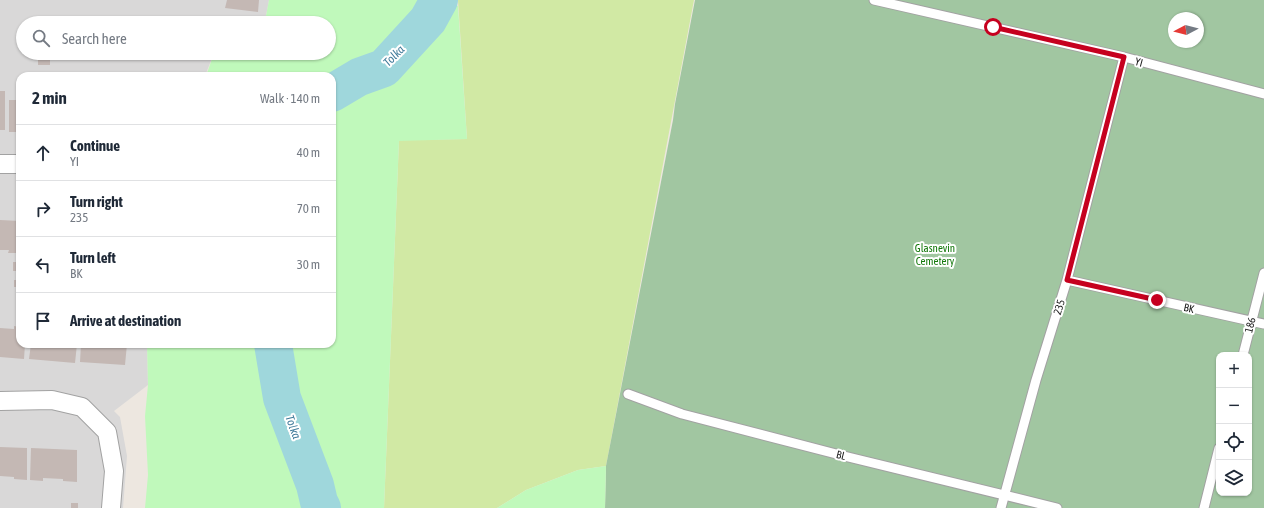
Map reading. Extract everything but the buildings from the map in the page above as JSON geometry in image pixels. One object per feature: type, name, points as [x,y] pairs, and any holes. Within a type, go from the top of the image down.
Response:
[{"type":"street","points":[[0,164],[16,164]]},
{"type":"street","points":[[0,401],[52,400],[82,407],[107,432],[114,471],[111,508]]},
{"type":"lane","name":"YI","points":[[874,0],[1124,57],[1264,94]]},
{"type":"lane","name":"235","points":[[1001,508],[1036,380],[1067,280],[1124,57]]},
{"type":"lane","name":"186","points":[[1243,352],[1264,273]]},
{"type":"lane","name":"BK","points":[[1067,280],[1264,324]]},
{"type":"lane","name":"BL","points":[[628,394],[682,414],[1057,508]]},
{"type":"lane","points":[[1204,508],[1216,460]]},
{"type":"shaded area","points":[[0,0],[269,0],[266,16],[16,16],[16,60],[211,60],[207,72],[16,72],[16,348],[147,348],[148,385],[114,411],[120,417],[127,456],[123,508],[0,508]]},
{"type":"green space","points":[[269,0],[446,0],[458,6],[467,139],[399,141],[384,508],[145,508],[148,475],[145,416],[148,385],[147,348],[336,348],[336,72],[207,72],[212,60],[336,60],[336,16],[266,16]]},
{"type":"green space","points":[[458,0],[694,0],[606,466],[578,470],[526,490],[497,508],[384,508],[399,140],[467,139]]},
{"type":"green space","name":"Glasnevin Cemetery","points":[[695,0],[1264,0],[1264,508],[605,508],[606,466]]},
{"type":"green space","points":[[606,466],[605,508],[497,508],[526,490],[578,470]]},
{"type":"waterway","name":"Tolka","points":[[336,91],[359,77],[384,68],[428,20],[439,0]]},
{"type":"waterway","name":"Tolka","points":[[274,348],[282,398],[315,485],[322,508]]},
{"type":"route","points":[[993,27],[1124,57],[1067,280],[1157,300]]}]
